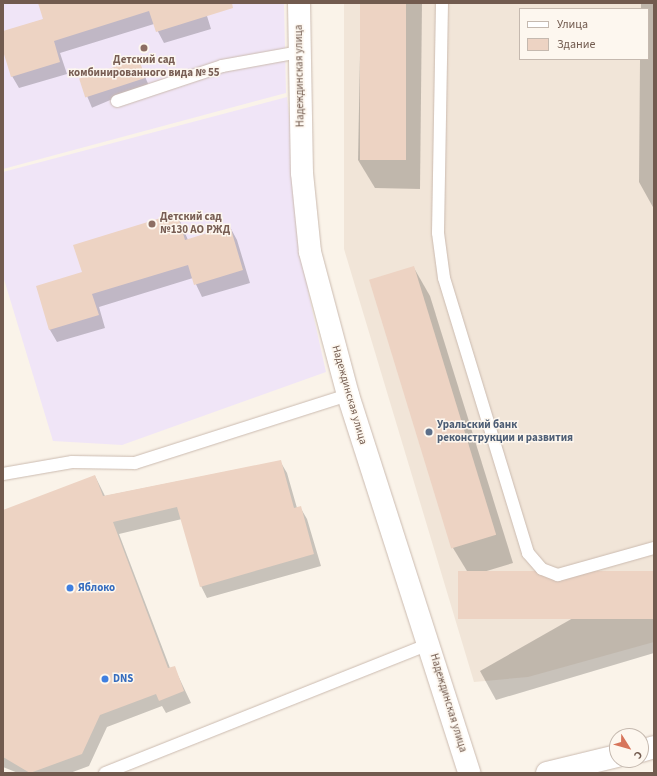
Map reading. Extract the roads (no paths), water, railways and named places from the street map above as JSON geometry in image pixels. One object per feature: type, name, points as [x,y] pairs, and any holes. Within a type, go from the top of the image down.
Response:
[{"type":"street","name":"Надеждинская улица","points":[[299,3],[302,173],[310,252],[348,395],[470,773]]},
{"type":"street","points":[[547,773],[609,758]]},
{"type":"lane","points":[[442,3],[438,234],[444,278],[528,553],[542,569],[558,575],[654,548]]},
{"type":"lane","points":[[117,101],[222,66],[299,52]]},
{"type":"lane","points":[[3,474],[72,462],[135,463],[348,395]]},
{"type":"lane","points":[[105,773],[429,644]]},
{"type":"place","name":"Детский сад комбинированного вида № 55","points":[[144,48]]},
{"type":"place","name":"Детский сад №130 АО РЖД","points":[[152,224]]},
{"type":"place","name":"Уральский банк реконструкции и развития","points":[[429,432]]},
{"type":"place","name":"Яблоко","points":[[70,588]]},
{"type":"place","name":"DNS","points":[[105,679]]}]
